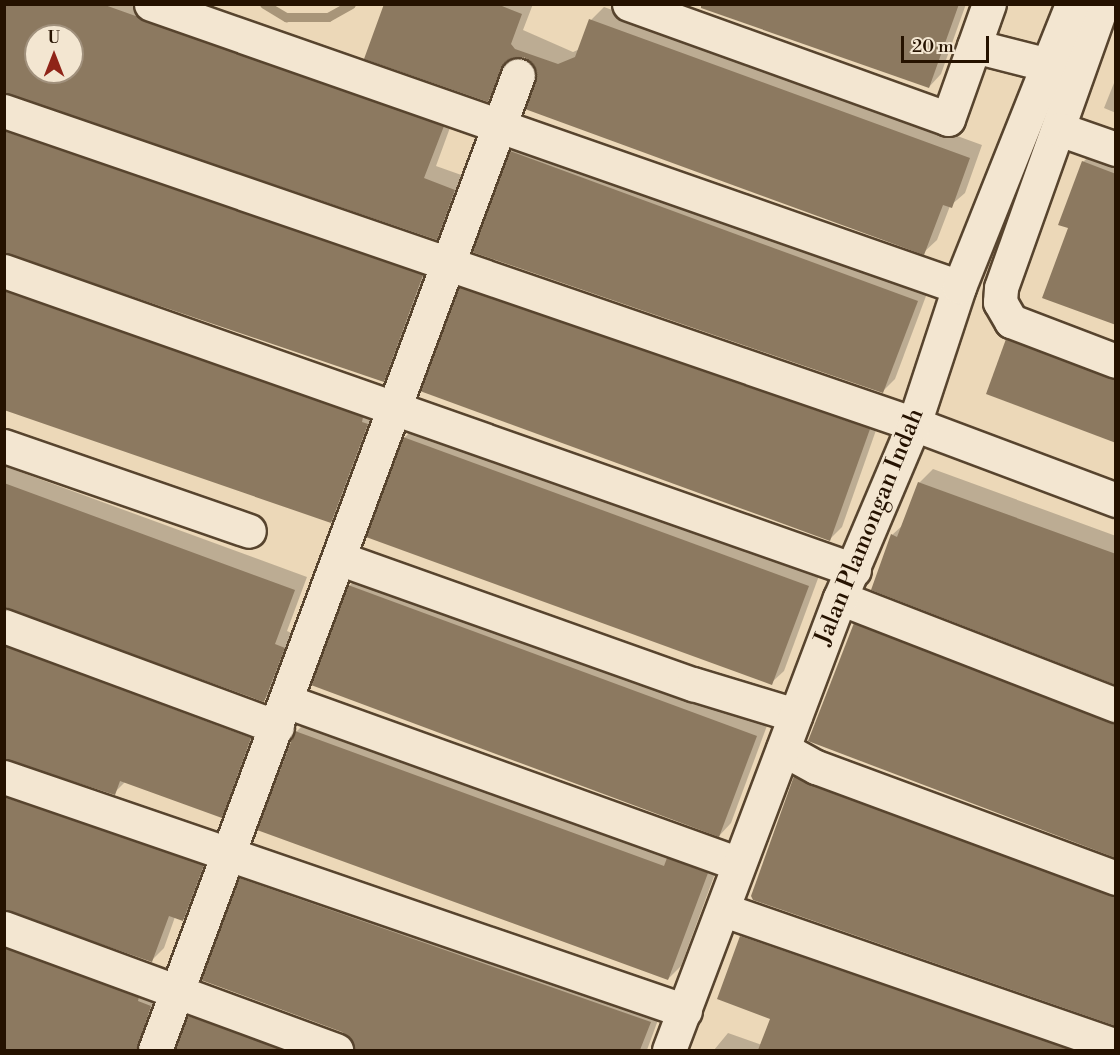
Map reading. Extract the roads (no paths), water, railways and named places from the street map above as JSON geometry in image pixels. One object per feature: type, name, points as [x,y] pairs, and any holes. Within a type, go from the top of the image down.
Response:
[{"type":"street","points":[[151,4],[496,128],[959,287]]},
{"type":"street","points":[[629,4],[942,118],[951,115],[989,4]]},
{"type":"street","name":"Jalan Plamongan Indah","points":[[669,1050],[724,910],[738,864],[795,715],[914,424],[959,287],[1072,4]]},
{"type":"street","points":[[1102,4],[1001,288],[1000,302],[1011,321],[1116,361]]},
{"type":"street","points":[[974,46],[1049,65]]},
{"type":"street","points":[[155,1050],[397,409],[451,263],[496,128],[518,75]]},
{"type":"street","points":[[4,111],[914,424],[1116,500]]},
{"type":"street","points":[[1059,129],[1116,149]]},
{"type":"street","points":[[4,271],[397,409],[847,584],[1116,705]]},
{"type":"street","points":[[4,446],[249,531]]},
{"type":"street","points":[[341,559],[693,684],[795,715]]},
{"type":"street","points":[[4,626],[738,864]]},
{"type":"street","points":[[783,749],[816,767],[1116,878]]},
{"type":"street","points":[[4,777],[685,1011]]},
{"type":"street","points":[[724,910],[1116,1046]]},
{"type":"street","points":[[4,928],[336,1050]]},
{"type":"waterway","points":[[264,4],[286,17],[328,17],[351,4]]}]
